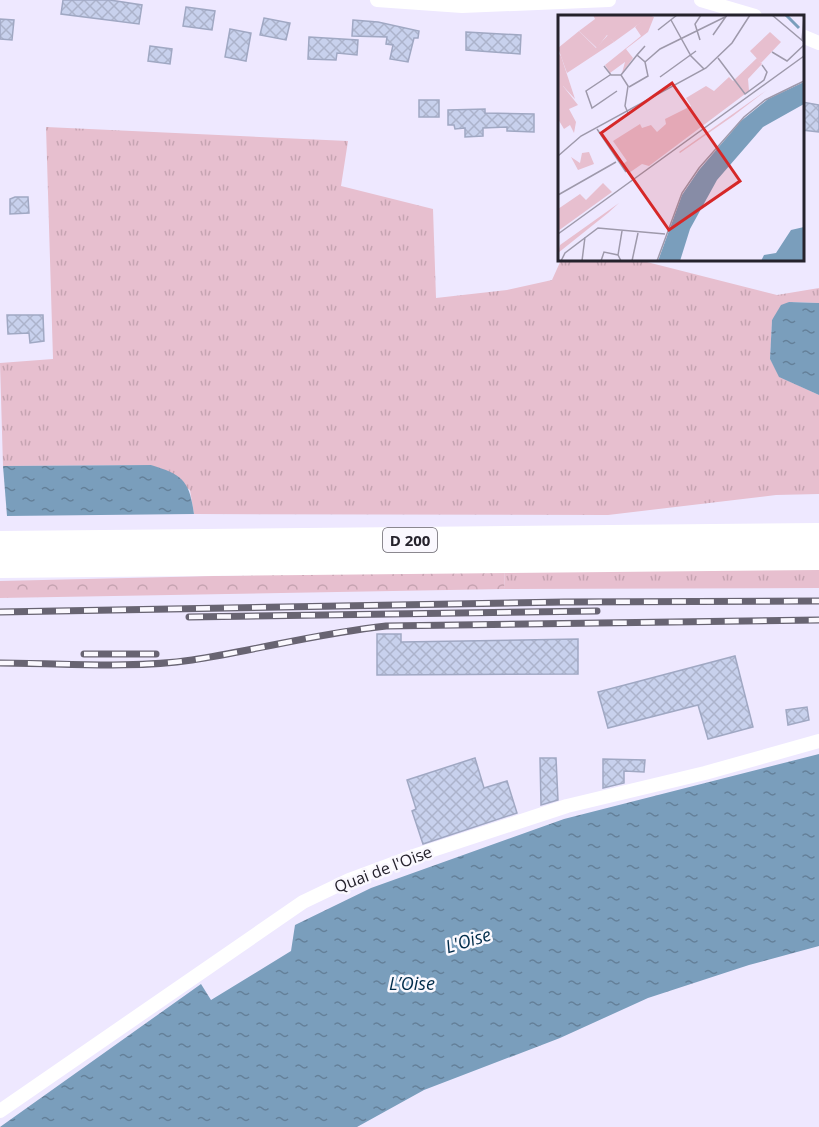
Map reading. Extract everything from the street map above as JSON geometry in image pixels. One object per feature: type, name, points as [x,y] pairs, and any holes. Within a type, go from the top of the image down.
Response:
[{"type":"highway","name":"D 200","points":[[0,544],[819,536]]},
{"type":"highway","name":"D 200","points":[[0,565],[819,557]]},
{"type":"street","points":[[377,0],[462,6],[609,0]]},
{"type":"street","points":[[701,0],[752,15]]},
{"type":"street","points":[[804,37],[819,43]]},
{"type":"street","name":"Quai de l'Oise","points":[[0,1111],[303,902],[349,880],[567,806],[705,773],[819,741]]},
{"type":"green space","points":[[46,127],[348,141],[341,186],[433,209],[436,298],[507,290],[552,280],[561,261],[643,261],[777,295],[819,288],[819,303],[789,302],[772,320],[770,359],[780,377],[819,395],[819,494],[776,495],[608,515],[194,514],[190,490],[151,465],[3,466],[0,363],[53,359]]},
{"type":"green space","points":[[819,567],[819,588],[504,589],[505,569]]},
{"type":"green space","points":[[505,569],[504,589],[0,598],[0,581]]},
{"type":"water","points":[[789,302],[819,303],[819,395],[779,377],[770,359],[772,320],[781,305]]},
{"type":"water","points":[[151,465],[171,472],[183,480],[190,493],[194,514],[7,516],[3,466]]},
{"type":"water","name":"L’Oise","points":[[819,754],[819,946],[749,965],[648,998],[560,1038],[424,1090],[357,1127],[0,1127],[201,984],[211,1000],[291,951],[295,925],[371,888],[564,819]]},
{"type":"building","points":[[63,0],[110,0],[142,5],[139,24],[61,14]]},
{"type":"building","points":[[186,7],[215,11],[212,30],[183,26]]},
{"type":"building","points":[[264,18],[290,23],[286,40],[260,35]]},
{"type":"building","points":[[0,19],[14,20],[12,40],[0,39]]},
{"type":"building","points":[[353,20],[378,22],[419,31],[418,38],[414,38],[408,62],[390,59],[393,45],[386,44],[387,37],[352,36]]},
{"type":"building","points":[[230,29],[251,33],[246,61],[225,57]]},
{"type":"building","points":[[466,32],[521,35],[520,54],[466,50]]},
{"type":"building","points":[[309,37],[358,40],[357,55],[337,53],[336,60],[308,59]]},
{"type":"building","points":[[150,46],[172,49],[170,64],[148,61]]},
{"type":"building","points":[[419,100],[439,100],[439,117],[419,117]]},
{"type":"building","points":[[804,102],[819,105],[819,132],[804,130]]},
{"type":"building","points":[[485,109],[485,113],[534,114],[534,132],[507,131],[507,127],[483,128],[483,136],[465,137],[465,128],[455,129],[454,125],[448,125],[448,110]]},
{"type":"building","points":[[28,197],[29,213],[10,214],[10,199]]},
{"type":"building","points":[[7,315],[43,315],[44,341],[30,343],[29,333],[8,334]]},
{"type":"building","points":[[377,634],[401,634],[401,642],[578,639],[578,674],[377,675]]},
{"type":"building","points":[[735,656],[753,727],[708,739],[698,705],[608,728],[598,692]]},
{"type":"building","points":[[807,707],[809,720],[788,725],[786,710]]},
{"type":"building","points":[[475,758],[484,788],[507,781],[517,813],[423,844],[412,811],[416,809],[407,780]]},
{"type":"building","points":[[540,758],[556,758],[558,800],[541,805]]},
{"type":"building","points":[[603,759],[645,760],[644,772],[624,771],[624,783],[603,788]]},
{"type":"railway","points":[[0,612],[564,602],[819,601]]},
{"type":"railway","points":[[189,617],[597,611]]},
{"type":"railway","points":[[0,663],[121,665],[169,663],[386,626],[819,620]]},
{"type":"railway","points":[[84,654],[156,654]]},
{"type":"water label","name":"L'Oise","points":[[468,940]]}]
